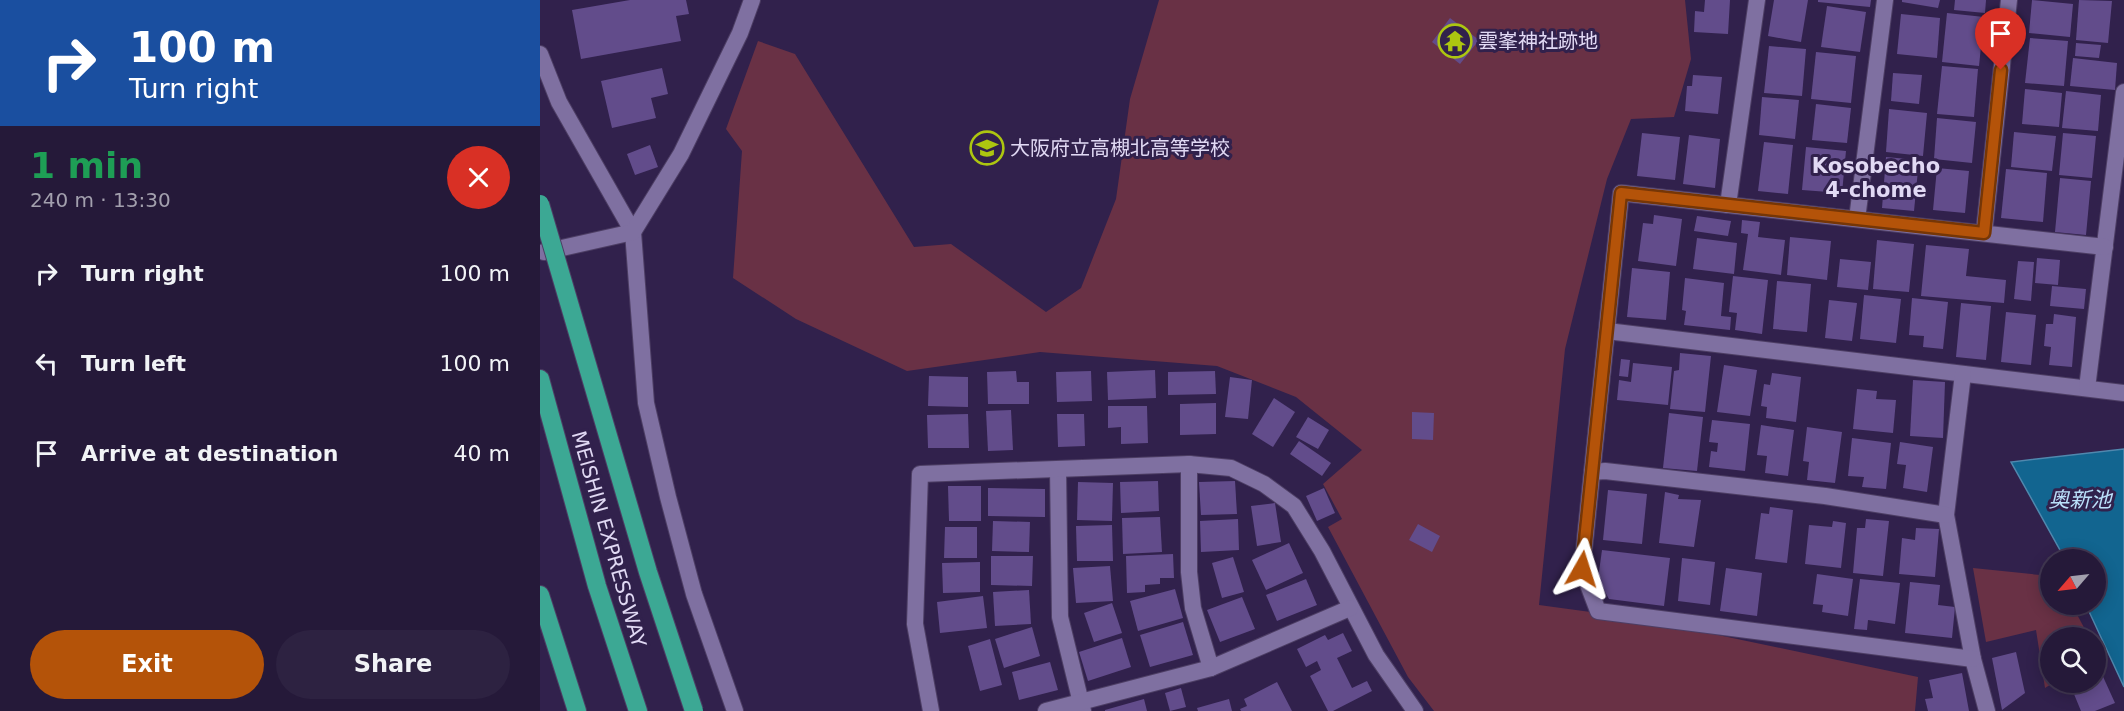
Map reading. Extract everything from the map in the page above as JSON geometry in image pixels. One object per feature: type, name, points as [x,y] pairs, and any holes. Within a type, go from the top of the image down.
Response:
[{"type":"highway","points":[[540,204],[648,572],[694,711]]},
{"type":"highway","name":"MEISHIN EXPRESSWAY","points":[[540,379],[597,586],[638,711]]},
{"type":"highway","points":[[540,595],[577,711]]},
{"type":"street","points":[[544,252],[633,232],[681,154],[740,33],[752,0]]},
{"type":"street","points":[[1728,205],[1756,0]]},
{"type":"street","points":[[1857,219],[1885,0]]},
{"type":"street","points":[[1984,233],[2009,0]]},
{"type":"street","points":[[540,54],[559,102],[633,232],[646,403],[694,594],[735,711]]},
{"type":"street","points":[[2088,388],[2124,92]]},
{"type":"street","points":[[1973,659],[1598,610],[1582,569],[1621,193],[2105,247]]},
{"type":"street","points":[[1607,331],[2124,393]]},
{"type":"street","points":[[1963,374],[1946,515],[1973,659],[1987,711]]},
{"type":"street","points":[[1189,464],[1189,572],[1194,608],[1211,668]]},
{"type":"street","points":[[931,711],[915,624],[920,474],[1189,464],[1231,468],[1264,484],[1294,506],[1322,551],[1376,655],[1415,711]]},
{"type":"street","points":[[1058,469],[1060,617],[1082,707]]},
{"type":"street","points":[[1592,472],[1617,472],[1825,496],[1946,515]]},
{"type":"street","points":[[1046,711],[1082,707],[1211,668],[1350,608]]},
{"type":"shaded area","points":[[1159,0],[1685,0],[1691,59],[1674,117],[1631,119],[1607,179],[1565,349],[1539,605],[1642,619],[1918,677],[1915,711],[1434,711],[1408,677],[1328,527],[1342,519],[1323,484],[1362,450],[1296,397],[1217,366],[1040,352],[907,371],[796,319],[733,278],[742,151],[726,129],[758,41],[795,54],[914,247],[951,244],[1046,312],[1081,288],[1116,199],[1130,99]]},
{"type":"shaded area","points":[[1973,568],[2040,575],[2040,615],[2077,615],[2084,627],[2040,627],[2040,656],[2036,630],[1986,642]]},
{"type":"water","name":"奥新池","points":[[2124,449],[2124,687],[2106,648],[2106,627],[2096,627],[2091,615],[2106,615],[2106,549],[2059,549],[2011,462]]},
{"type":"building","points":[[630,0],[686,0],[689,14],[676,16],[681,41],[581,59],[572,10]]},
{"type":"building","points":[[1705,0],[1730,0],[1728,34],[1694,32],[1695,11],[1704,12]]},
{"type":"building","points":[[1774,0],[1808,0],[1801,42],[1768,36]]},
{"type":"building","points":[[1818,0],[1871,0],[1870,7],[1818,2]]},
{"type":"building","points":[[1902,0],[1940,0],[1938,8],[1902,2]]},
{"type":"building","points":[[1955,0],[1986,0],[1985,13],[1954,10]]},
{"type":"building","points":[[2032,0],[2073,4],[2070,37],[2029,33]]},
{"type":"building","points":[[2079,0],[2112,1],[2108,43],[2076,40]]},
{"type":"building","points":[[1827,6],[1866,12],[1860,52],[1821,47]]},
{"type":"building","points":[[1947,13],[1984,17],[1979,66],[1942,62]]},
{"type":"building","points":[[1901,14],[1940,18],[1937,58],[1897,54]]},
{"type":"building","name":"雲峯神社跡地","points":[[1450,18],[1479,40],[1460,64],[1432,42]]},
{"type":"building","points":[[2030,38],[2068,41],[2064,86],[2025,83]]},
{"type":"building","points":[[2076,43],[2101,45],[2099,58],[2075,56]]},
{"type":"building","points":[[1769,46],[1806,49],[1802,96],[1764,93]]},
{"type":"building","points":[[1816,52],[1856,56],[1851,103],[1811,99]]},
{"type":"building","points":[[2073,58],[2117,63],[2115,90],[2070,86]]},
{"type":"building","points":[[1942,66],[1978,69],[1974,117],[1937,114]]},
{"type":"building","points":[[662,68],[668,94],[651,98],[656,118],[612,128],[601,81]]},
{"type":"building","points":[[1893,73],[1922,75],[1919,104],[1891,101]]},
{"type":"building","points":[[1693,75],[1722,77],[1718,114],[1685,111],[1687,86],[1692,86]]},
{"type":"building","points":[[2025,89],[2062,93],[2059,127],[2022,124]]},
{"type":"building","points":[[2066,91],[2101,95],[2098,131],[2062,128]]},
{"type":"building","points":[[1762,97],[1799,100],[1795,139],[1759,135]]},
{"type":"building","points":[[1816,104],[1851,108],[1847,143],[1812,140]]},
{"type":"building","points":[[1889,109],[1927,113],[1923,156],[1886,152]]},
{"type":"building","points":[[1937,118],[1976,122],[1972,163],[1934,159]]},
{"type":"building","points":[[2014,132],[2056,136],[2052,171],[2011,167]]},
{"type":"building","points":[[1642,133],[1680,137],[1675,180],[1637,176]]},
{"type":"building","points":[[2063,133],[2096,136],[2092,178],[2059,175]]},
{"type":"building","points":[[1689,135],[1720,139],[1715,188],[1683,184]]},
{"type":"building","points":[[1764,142],[1793,145],[1788,194],[1758,191]]},
{"type":"building","points":[[650,145],[658,167],[635,175],[627,154]]},
{"type":"building","points":[[1806,147],[1846,151],[1842,193],[1802,190]]},
{"type":"building","points":[[1886,157],[1919,160],[1914,211],[1882,208]]},
{"type":"building","points":[[1937,168],[1969,171],[1965,213],[1933,210]]},
{"type":"building","points":[[2006,169],[2047,173],[2043,222],[2001,218]]},
{"type":"building","points":[[2060,178],[2091,181],[2086,235],[2055,232]]},
{"type":"building","points":[[1654,215],[1682,219],[1676,266],[1638,261],[1643,223],[1653,224]]},
{"type":"building","points":[[1697,216],[1731,221],[1728,236],[1694,231]]},
{"type":"building","points":[[1742,220],[1760,222],[1758,237],[1785,240],[1781,275],[1743,270],[1748,234],[1741,233]]},
{"type":"building","points":[[1790,237],[1831,241],[1827,280],[1787,275]]},
{"type":"building","points":[[1697,238],[1737,243],[1734,274],[1693,269]]},
{"type":"building","points":[[1877,240],[1914,244],[1909,292],[1873,289]]},
{"type":"building","points":[[1926,245],[1969,249],[1966,276],[2006,280],[2004,303],[1921,296]]},
{"type":"building","points":[[2037,258],[2060,260],[2058,285],[2035,283]]},
{"type":"building","points":[[1840,259],[1871,262],[1868,290],[1837,287]]},
{"type":"building","points":[[2018,261],[2034,262],[2031,301],[2014,299]]},
{"type":"building","points":[[1632,268],[1670,272],[1666,320],[1627,317]]},
{"type":"building","points":[[1733,276],[1768,280],[1762,334],[1735,330],[1737,313],[1729,312]]},
{"type":"building","points":[[1685,278],[1724,283],[1721,316],[1731,317],[1730,330],[1684,325],[1686,311],[1682,310]]},
{"type":"building","points":[[1777,281],[1811,284],[1807,332],[1773,329]]},
{"type":"building","points":[[2052,286],[2086,289],[2084,309],[2050,306]]},
{"type":"building","points":[[1864,295],[1901,299],[1896,343],[1860,339]]},
{"type":"building","points":[[1912,298],[1948,302],[1943,349],[1923,347],[1924,336],[1909,335]]},
{"type":"building","points":[[1829,300],[1857,303],[1852,341],[1825,338]]},
{"type":"building","points":[[1961,303],[1991,306],[1986,360],[1956,357]]},
{"type":"building","points":[[2006,312],[2036,315],[2031,365],[2001,362]]},
{"type":"building","points":[[2054,314],[2076,317],[2072,367],[2049,365],[2051,347],[2044,346],[2046,324],[2053,324]]},
{"type":"building","points":[[1680,353],[1711,356],[1705,412],[1670,409],[1674,371],[1679,370]]},
{"type":"building","points":[[1621,359],[1630,360],[1628,377],[1619,376]]},
{"type":"building","points":[[1633,363],[1672,367],[1668,405],[1617,400],[1619,380],[1631,382]]},
{"type":"building","points":[[1724,365],[1757,370],[1750,416],[1717,412]]},
{"type":"building","points":[[1155,370],[1156,398],[1108,400],[1107,372]]},
{"type":"building","points":[[1016,371],[1017,382],[1029,382],[1029,404],[988,404],[987,372]]},
{"type":"building","points":[[1091,371],[1092,401],[1057,402],[1056,372]]},
{"type":"building","points":[[1215,371],[1216,394],[1168,395],[1168,372]]},
{"type":"building","points":[[1772,373],[1801,377],[1796,422],[1766,418],[1767,407],[1761,406],[1764,384],[1770,385]]},
{"type":"building","points":[[929,376],[968,377],[968,407],[928,406]]},
{"type":"building","points":[[1230,377],[1252,380],[1248,419],[1225,417]]},
{"type":"building","points":[[1913,380],[1945,382],[1943,438],[1910,436]]},
{"type":"building","points":[[1857,389],[1877,391],[1876,399],[1896,400],[1893,433],[1853,429]]},
{"type":"building","points":[[1274,398],[1295,412],[1273,447],[1252,434]]},
{"type":"building","points":[[1216,403],[1216,434],[1180,435],[1180,404]]},
{"type":"building","points":[[1108,406],[1147,406],[1148,443],[1121,444],[1121,427],[1108,428]]},
{"type":"building","points":[[1011,410],[1013,450],[988,451],[986,411]]},
{"type":"building","points":[[1412,412],[1434,413],[1433,440],[1412,439]]},
{"type":"building","points":[[1669,413],[1703,417],[1697,471],[1663,468]]},
{"type":"building","points":[[968,414],[969,448],[928,448],[927,415]]},
{"type":"building","points":[[1057,414],[1084,414],[1085,446],[1058,447]]},
{"type":"building","points":[[1308,417],[1329,430],[1318,449],[1296,437]]},
{"type":"building","points":[[1712,420],[1750,424],[1745,471],[1709,467],[1711,451],[1717,452],[1718,443],[1709,442]]},
{"type":"building","points":[[1761,425],[1794,430],[1788,476],[1765,473],[1767,456],[1757,455]]},
{"type":"building","points":[[1807,427],[1842,432],[1835,483],[1807,480],[1809,462],[1803,461]]},
{"type":"building","points":[[1852,438],[1891,443],[1886,489],[1862,487],[1864,477],[1848,476]]},
{"type":"building","points":[[1299,441],[1331,463],[1322,476],[1290,454]]},
{"type":"building","points":[[1900,442],[1933,447],[1927,492],[1903,488],[1906,465],[1897,464]]},
{"type":"building","points":[[1158,481],[1159,511],[1121,513],[1120,482]]},
{"type":"building","points":[[1235,481],[1237,514],[1201,515],[1199,482]]},
{"type":"building","points":[[1078,482],[1113,483],[1112,521],[1077,520]]},
{"type":"building","points":[[948,486],[981,486],[981,521],[949,521]]},
{"type":"building","points":[[988,488],[1045,489],[1045,517],[988,516]]},
{"type":"building","points":[[1324,488],[1335,513],[1317,521],[1306,496]]},
{"type":"building","points":[[1608,490],[1647,494],[1642,544],[1603,540]]},
{"type":"building","points":[[1665,492],[1679,495],[1678,499],[1701,500],[1694,547],[1659,543]]},
{"type":"building","points":[[1275,503],[1281,542],[1257,546],[1251,506]]},
{"type":"building","points":[[1770,507],[1793,510],[1787,563],[1755,559],[1761,513],[1769,514]]},
{"type":"building","points":[[1160,517],[1162,552],[1123,554],[1122,518]]},
{"type":"building","points":[[1238,519],[1239,550],[1201,552],[1200,521]]},
{"type":"building","points":[[1866,519],[1889,521],[1883,576],[1853,573],[1857,528],[1865,528]]},
{"type":"building","points":[[993,521],[1030,522],[1029,552],[992,551]]},
{"type":"building","points":[[1833,521],[1846,523],[1841,568],[1805,564],[1809,525],[1832,527]]},
{"type":"building","points":[[1418,524],[1440,536],[1432,552],[1409,540]]},
{"type":"building","points":[[1112,525],[1113,561],[1077,561],[1076,526]]},
{"type":"building","points":[[945,527],[977,527],[977,558],[944,558]]},
{"type":"building","points":[[1916,528],[1939,529],[1935,577],[1899,574],[1902,538],[1915,540]]},
{"type":"building","points":[[1289,543],[1303,573],[1266,590],[1252,560]]},
{"type":"building","points":[[1602,550],[1670,558],[1664,606],[1609,599],[1598,579]]},
{"type":"building","points":[[1173,554],[1174,578],[1160,578],[1160,584],[1145,585],[1145,592],[1127,593],[1126,556]]},
{"type":"building","points":[[991,556],[1033,556],[1032,586],[991,585]]},
{"type":"building","points":[[1233,557],[1244,592],[1222,598],[1212,563]]},
{"type":"building","points":[[1682,558],[1715,562],[1710,605],[1678,601]]},
{"type":"building","points":[[980,562],[980,592],[943,593],[942,563]]},
{"type":"building","points":[[1110,566],[1113,601],[1076,603],[1073,568]]},
{"type":"building","points":[[1726,568],[1762,573],[1757,616],[1720,611]]},
{"type":"building","points":[[1817,574],[1853,579],[1848,616],[1822,612],[1823,605],[1813,604]]},
{"type":"building","points":[[1306,579],[1317,605],[1277,621],[1266,595]]},
{"type":"building","points":[[1860,579],[1900,583],[1895,624],[1868,620],[1867,630],[1854,629]]},
{"type":"building","points":[[1910,582],[1940,585],[1938,605],[1955,607],[1952,638],[1905,633]]},
{"type":"building","points":[[1175,589],[1183,618],[1138,631],[1130,601]]},
{"type":"building","points":[[1029,590],[1031,624],[995,626],[993,592]]},
{"type":"building","points":[[983,596],[987,628],[940,633],[937,602]]},
{"type":"building","points":[[1242,597],[1255,629],[1220,642],[1207,610]]},
{"type":"building","points":[[1112,603],[1122,633],[1094,642],[1084,613]]},
{"type":"building","points":[[1183,622],[1193,655],[1150,667],[1140,635]]},
{"type":"building","points":[[1032,627],[1040,656],[1004,668],[995,639]]},
{"type":"building","points":[[1343,633],[1352,651],[1337,658],[1352,688],[1367,681],[1372,691],[1333,711],[1328,711],[1310,676],[1321,670],[1317,661],[1306,667],[1297,649],[1325,635],[1328,640]]},
{"type":"building","points":[[1122,638],[1131,667],[1088,681],[1079,652]]},
{"type":"building","points":[[990,639],[1002,685],[980,691],[968,646]]},
{"type":"building","points":[[2016,652],[2025,693],[2002,710],[1992,658]]},
{"type":"building","points":[[1050,662],[1058,690],[1019,700],[1012,672]]},
{"type":"building","points":[[1962,673],[1969,711],[1928,711],[1925,699],[1933,698],[1929,680]]},
{"type":"building","points":[[1277,682],[1292,711],[1241,711],[1240,709],[1247,706],[1244,699]]},
{"type":"building","points":[[2106,683],[2115,703],[2095,711],[2081,711],[2074,693],[2106,693]]},
{"type":"building","points":[[1181,688],[1186,707],[1170,711],[1165,693]]},
{"type":"building","points":[[1144,699],[1147,711],[1105,711],[1105,710]]},
{"type":"building","points":[[1229,699],[1232,711],[1198,711],[1197,708]]},
{"type":"place","name":"雲峯神社跡地","points":[[1455,41]]},
{"type":"place","name":"大阪府立高槻北高等学校","points":[[987,148]]},
{"type":"district","name":"Kosobecho 4-chome","points":[[1876,178]]},
{"type":"route","points":[[1582,569],[1621,193],[1984,233],[2001,70]]}]
